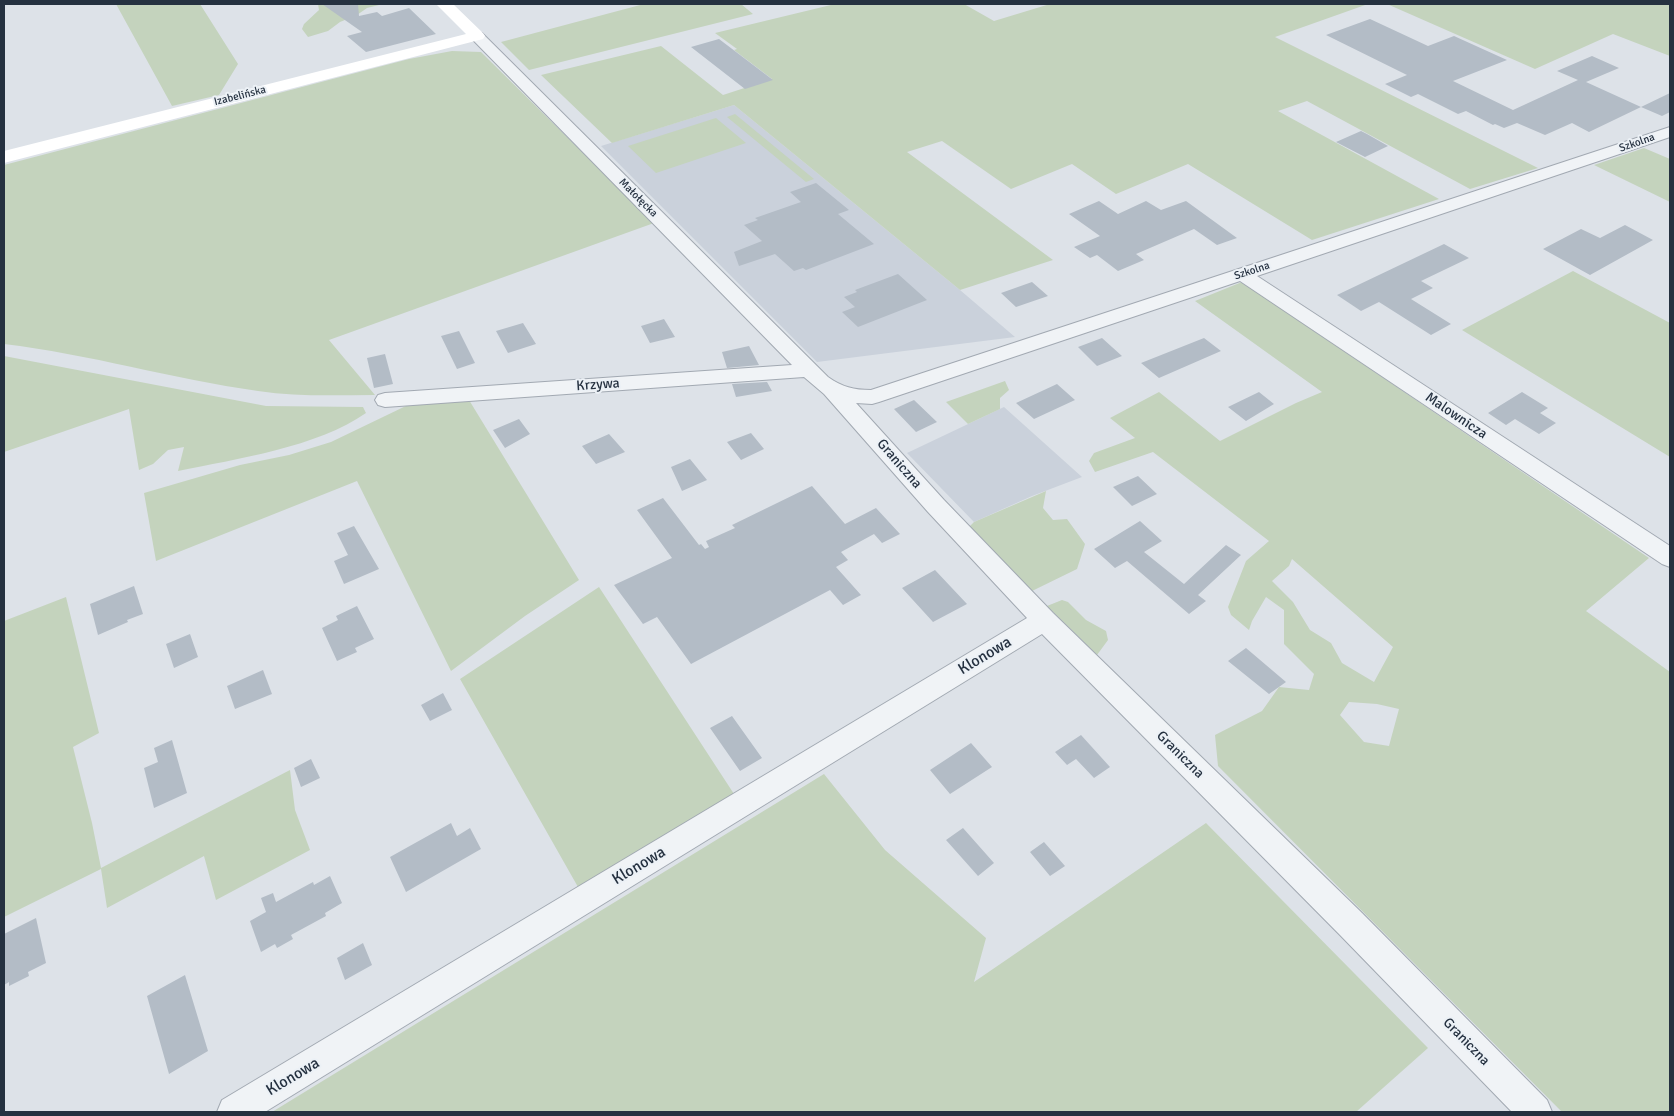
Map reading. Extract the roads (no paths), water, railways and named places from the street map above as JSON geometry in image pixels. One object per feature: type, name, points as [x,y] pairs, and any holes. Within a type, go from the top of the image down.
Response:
[{"type":"street","name":"Małołęcka","points":[[444,4],[821,382],[833,391]]},
{"type":"street","name":"Izabelińska","points":[[4,157],[477,36]]},
{"type":"street","name":"Szkolna","points":[[833,391],[853,396],[872,397],[1670,132]]},
{"type":"street","name":"Malownicza","points":[[1242,274],[1670,558]]},
{"type":"street","name":"Krzywa","points":[[385,400],[810,370]]},
{"type":"street","name":"Graniczna","points":[[833,391],[936,506],[1044,620],[1351,924],[1536,1112]]},
{"type":"street","name":"Klonowa","points":[[234,1112],[1044,620]]}]
